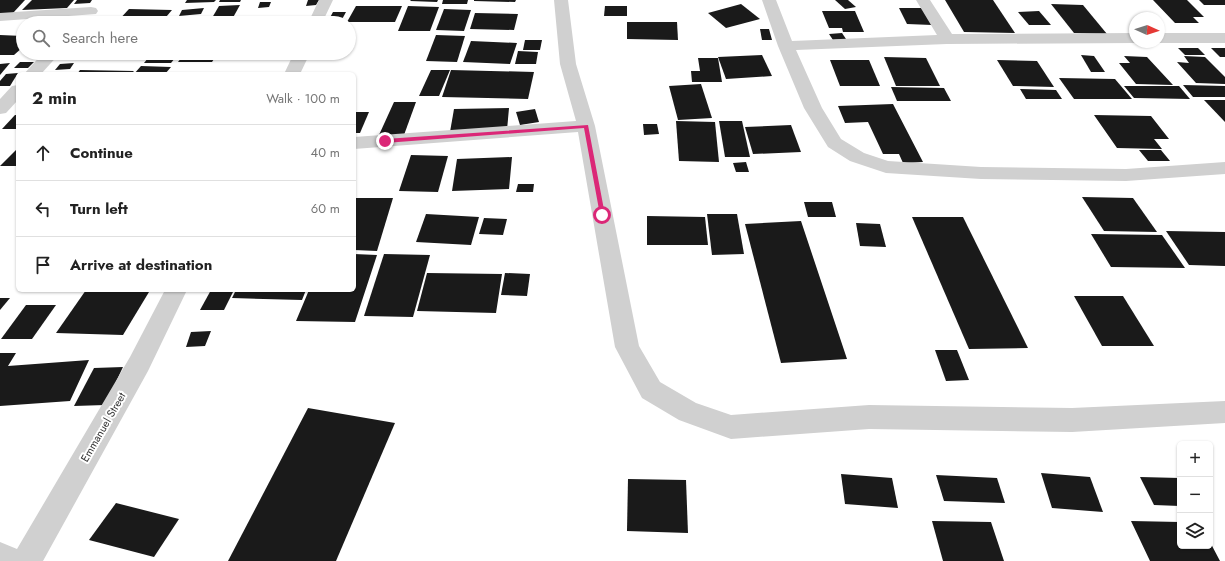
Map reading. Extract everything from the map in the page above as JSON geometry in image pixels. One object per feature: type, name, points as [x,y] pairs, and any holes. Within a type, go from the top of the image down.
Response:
[{"type":"street","points":[[318,16],[326,0]]},
{"type":"street","points":[[562,0],[568,64],[586,126],[627,347],[651,390],[688,412],[731,427],[869,417],[1072,420],[1225,412]]},
{"type":"street","points":[[769,0],[786,46],[814,108],[834,143],[857,158],[886,167],[981,173],[1126,175],[1225,168]]},
{"type":"street","points":[[922,0],[947,39]]},
{"type":"street","points":[[0,17],[96,6]]},
{"type":"street","points":[[87,16],[96,6]]},
{"type":"street","points":[[786,46],[947,39],[1129,38]]},
{"type":"street","points":[[1165,38],[1225,38]]},
{"type":"street","points":[[34,72],[45,60]]},
{"type":"street","points":[[293,72],[299,60]]},
{"type":"street","points":[[0,109],[16,92]]},
{"type":"street","points":[[356,143],[586,126]]},
{"type":"street","name":"Emmanuel Street","points":[[27,561],[139,364],[175,292]]},
{"type":"street","points":[[0,557],[9,561]]},
{"type":"building","points":[[0,0],[25,0],[13,13],[0,14]]},
{"type":"building","points":[[32,0],[74,0],[67,8],[22,10]]},
{"type":"building","points":[[77,0],[92,0],[90,3],[74,4]]},
{"type":"building","points":[[187,0],[216,0],[214,2],[185,3]]},
{"type":"building","points":[[220,0],[241,0],[240,2],[219,2]]},
{"type":"building","points":[[308,0],[319,0],[316,5],[306,6]]},
{"type":"building","points":[[438,0],[437,2],[410,1]]},
{"type":"building","points":[[443,0],[468,0],[467,4],[442,4]]},
{"type":"building","points":[[474,0],[516,0],[515,2]]},
{"type":"building","points":[[835,0],[848,0],[856,7],[845,9]]},
{"type":"building","points":[[945,0],[993,0],[1015,33],[964,32]]},
{"type":"building","points":[[1153,0],[1187,0],[1204,17],[1193,17],[1199,23],[1175,23]]},
{"type":"building","points":[[1199,0],[1225,0],[1225,5],[1204,5]]},
{"type":"building","points":[[260,2],[271,2],[269,7],[258,8]]},
{"type":"building","points":[[741,4],[760,19],[726,28],[708,13]]},
{"type":"building","points":[[1051,4],[1083,5],[1107,34],[1074,33]]},
{"type":"building","points":[[240,5],[234,16],[213,16],[219,6]]},
{"type":"building","points":[[356,6],[402,6],[395,22],[356,22],[356,16],[350,16]]},
{"type":"building","points":[[408,6],[439,7],[430,31],[398,31]]},
{"type":"building","points":[[605,6],[627,6],[627,16],[604,16]]},
{"type":"building","points":[[204,8],[201,14],[179,16],[182,10]]},
{"type":"building","points":[[899,8],[923,8],[932,25],[907,24]]},
{"type":"building","points":[[129,9],[172,10],[167,16],[122,16]]},
{"type":"building","points":[[444,9],[471,10],[464,31],[436,30]]},
{"type":"building","points":[[822,11],[855,11],[864,32],[843,32],[842,28],[829,28]]},
{"type":"building","points":[[1039,11],[1051,25],[1029,25],[1018,12]]},
{"type":"building","points":[[333,12],[346,12],[344,16],[331,16]]},
{"type":"building","points":[[475,13],[518,14],[514,30],[470,29]]},
{"type":"building","points":[[627,22],[677,22],[678,40],[627,39]]},
{"type":"building","points":[[760,29],[769,29],[772,40],[762,40]]},
{"type":"building","points":[[842,33],[846,39],[833,40],[829,34]]},
{"type":"building","points":[[0,35],[16,36],[16,53],[14,55],[0,55]]},
{"type":"building","points":[[436,35],[465,36],[457,62],[426,61]]},
{"type":"building","points":[[525,40],[542,40],[540,50],[523,50]]},
{"type":"building","points":[[471,41],[517,43],[510,64],[463,62]]},
{"type":"building","points":[[1178,48],[1198,48],[1205,55],[1185,55]]},
{"type":"building","points":[[1211,48],[1225,48],[1225,57],[1220,57]]},
{"type":"building","points":[[518,51],[538,52],[536,64],[515,64]]},
{"type":"building","points":[[762,55],[772,76],[726,79],[718,57]]},
{"type":"building","points":[[1081,55],[1094,56],[1105,72],[1091,72]]},
{"type":"building","points":[[1124,56],[1147,57],[1173,85],[1136,84],[1119,63],[1130,63]]},
{"type":"building","points":[[1184,56],[1205,57],[1225,77],[1225,84],[1196,83],[1177,62],[1189,63]]},
{"type":"building","points":[[884,57],[926,58],[940,86],[896,86]]},
{"type":"building","points":[[698,58],[718,58],[722,82],[692,82],[691,71],[700,71]]},
{"type":"building","points":[[146,60],[173,60],[171,63],[144,63]]},
{"type":"building","points":[[180,60],[213,60],[212,62],[178,62]]},
{"type":"building","points":[[830,60],[869,60],[880,86],[840,86]]},
{"type":"building","points":[[997,60],[1037,61],[1054,87],[1013,86]]},
{"type":"building","points":[[20,62],[34,62],[28,68],[14,68]]},
{"type":"building","points":[[10,63],[0,75],[0,64]]},
{"type":"building","points":[[74,63],[70,69],[55,70],[60,64]]},
{"type":"building","points":[[141,66],[171,67],[167,72],[136,72]]},
{"type":"building","points":[[80,70],[134,71],[133,72],[78,72]]},
{"type":"building","points":[[431,70],[450,70],[439,96],[419,96]]},
{"type":"building","points":[[451,70],[534,72],[528,99],[442,97]]},
{"type":"building","points":[[16,73],[16,76],[10,86],[0,86],[0,81],[6,74]]},
{"type":"building","points":[[1059,78],[1115,79],[1132,99],[1074,99]]},
{"type":"building","points":[[701,84],[712,118],[678,120],[669,86]]},
{"type":"building","points":[[1183,85],[1225,86],[1225,97],[1193,97]]},
{"type":"building","points":[[1124,86],[1179,86],[1190,99],[1134,98]]},
{"type":"building","points":[[891,87],[944,88],[951,101],[897,101]]},
{"type":"building","points":[[1020,89],[1056,90],[1062,99],[1026,99]]},
{"type":"building","points":[[1204,100],[1225,100],[1225,122]]},
{"type":"building","points":[[394,102],[416,102],[404,135],[379,135]]},
{"type":"building","points":[[893,104],[923,162],[903,163],[899,154],[883,154],[868,122],[845,123],[838,106]]},
{"type":"building","points":[[509,108],[507,130],[450,132],[454,109]]},
{"type":"building","points":[[535,109],[539,122],[520,125],[516,112]]},
{"type":"building","points":[[356,112],[369,112],[360,133],[356,133]]},
{"type":"building","points":[[15,115],[16,115],[16,129],[2,129]]},
{"type":"building","points":[[1094,115],[1151,116],[1169,139],[1154,139],[1162,149],[1117,148]]},
{"type":"building","points":[[676,121],[715,122],[719,162],[679,161]]},
{"type":"building","points":[[719,121],[742,121],[750,157],[725,157]]},
{"type":"building","points":[[643,124],[657,124],[659,134],[644,135]]},
{"type":"building","points":[[791,125],[801,152],[753,154],[745,127]]},
{"type":"building","points":[[16,150],[16,166],[0,166]]},
{"type":"building","points":[[1139,150],[1161,150],[1170,161],[1148,161]]},
{"type":"building","points":[[411,155],[448,156],[438,192],[399,191]]},
{"type":"building","points":[[512,157],[509,189],[452,191],[457,159]]},
{"type":"building","points":[[746,162],[749,172],[736,172],[733,163]]},
{"type":"building","points":[[518,184],[534,184],[533,192],[516,192]]},
{"type":"building","points":[[1082,197],[1133,198],[1157,232],[1104,231]]},
{"type":"building","points":[[356,198],[393,198],[377,251],[356,250]]},
{"type":"building","points":[[804,202],[832,202],[836,217],[808,217]]},
{"type":"building","points":[[426,214],[479,217],[471,245],[416,242]]},
{"type":"building","points":[[707,214],[737,214],[744,254],[712,255]]},
{"type":"building","points":[[647,216],[705,217],[708,245],[647,245]]},
{"type":"building","points":[[912,217],[963,217],[1028,348],[969,349]]},
{"type":"building","points":[[484,218],[507,219],[503,235],[479,234]]},
{"type":"building","points":[[801,221],[847,359],[781,363],[745,224]]},
{"type":"building","points":[[856,223],[880,224],[886,247],[860,246]]},
{"type":"building","points":[[1166,231],[1225,232],[1225,266],[1189,265]]},
{"type":"building","points":[[1091,234],[1162,235],[1185,268],[1111,267]]},
{"type":"building","points":[[356,254],[377,255],[355,322],[296,321],[308,292],[356,292]]},
{"type":"building","points":[[384,254],[430,255],[413,317],[364,316]]},
{"type":"building","points":[[427,273],[502,274],[496,313],[417,311]]},
{"type":"building","points":[[505,273],[530,274],[527,296],[501,295]]},
{"type":"building","points":[[85,292],[149,292],[123,335],[56,333]]},
{"type":"building","points":[[210,292],[233,292],[224,310],[200,310]]},
{"type":"building","points":[[235,292],[305,292],[302,300],[232,298]]},
{"type":"building","points":[[1074,296],[1123,296],[1154,346],[1102,346]]},
{"type":"building","points":[[0,298],[10,298],[0,310]]},
{"type":"building","points":[[26,305],[56,305],[32,339],[1,339]]},
{"type":"building","points":[[211,331],[205,346],[186,347],[191,332]]},
{"type":"building","points":[[935,350],[957,350],[969,380],[946,381]]},
{"type":"building","points":[[0,353],[16,353],[8,366],[89,360],[70,401],[0,406]]},
{"type":"building","points":[[123,367],[105,405],[74,406],[94,368]]},
{"type":"building","points":[[308,408],[395,423],[336,561],[228,561]]},
{"type":"building","points":[[1041,473],[1090,477],[1103,512],[1052,508]]},
{"type":"building","points":[[841,474],[892,478],[898,508],[845,504]]},
{"type":"building","points":[[936,475],[997,478],[1005,503],[944,501]]},
{"type":"building","points":[[1140,477],[1177,478],[1177,506],[1154,505]]},
{"type":"building","points":[[628,479],[686,480],[688,533],[627,531]]},
{"type":"building","points":[[116,503],[179,519],[154,557],[89,540]]},
{"type":"building","points":[[932,521],[991,522],[1004,561],[943,561]]},
{"type":"building","points":[[1131,521],[1177,522],[1177,549],[1213,549],[1213,548],[1220,561],[1150,561]]},
{"type":"route","points":[[385,141],[586,126],[602,215]]}]
